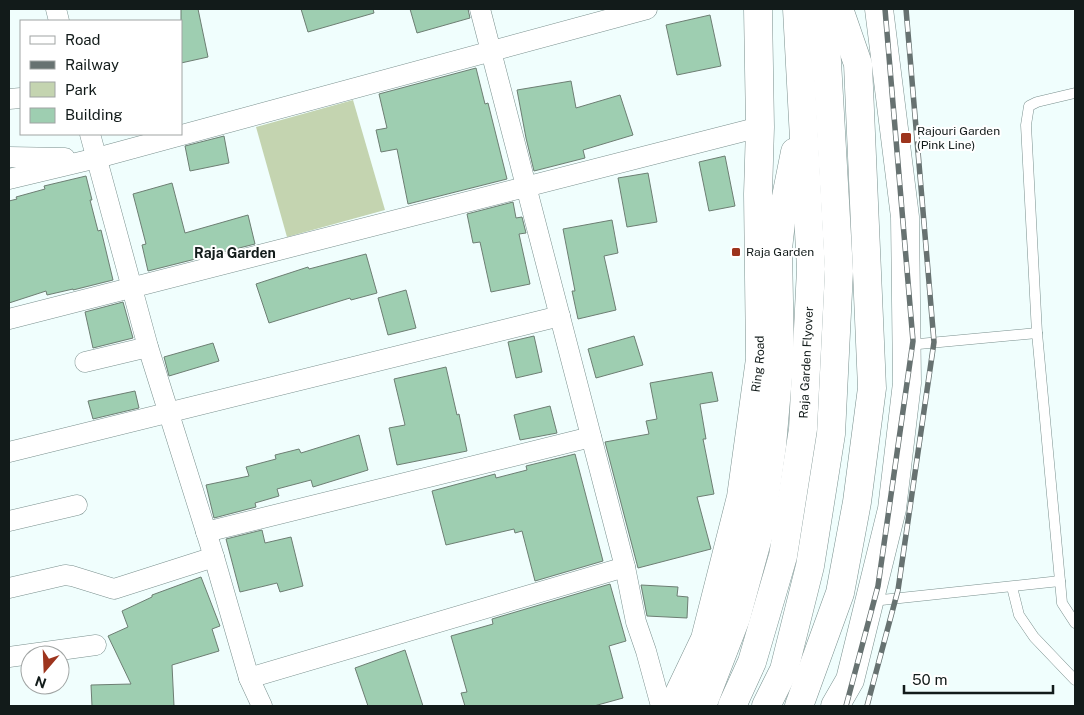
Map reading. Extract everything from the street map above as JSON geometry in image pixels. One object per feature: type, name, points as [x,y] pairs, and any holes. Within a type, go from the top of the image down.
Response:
[{"type":"main road","name":"Ring Road","points":[[673,706],[705,639],[741,497],[760,359],[758,9]]},
{"type":"main road","name":"Raja Garden Flyover","points":[[732,706],[752,662],[783,556],[803,429],[811,269],[797,9]]},
{"type":"main road","points":[[766,706],[784,670],[810,566],[831,434],[839,271],[824,9]]},
{"type":"main road","points":[[799,706],[840,593],[857,502],[872,388],[858,64],[839,9]]},
{"type":"main road","points":[[835,706],[850,680],[892,509],[907,383],[905,217],[879,9]]},
{"type":"main road","points":[[702,706],[736,618],[760,530],[772,446],[780,354],[779,240],[803,110]]},
{"type":"street","points":[[480,9],[591,437],[636,622],[661,706]]},
{"type":"street","points":[[182,135],[647,9]]},
{"type":"street","points":[[9,319],[760,127]]},
{"type":"street","points":[[90,135],[148,347],[214,557],[249,678],[262,706]]},
{"type":"street","points":[[9,179],[97,158],[181,135]]},
{"type":"street","points":[[9,157],[97,158]]},
{"type":"street","points":[[9,452],[560,316]]},
{"type":"street","points":[[85,362],[148,347]]},
{"type":"street","points":[[206,532],[591,437]]},
{"type":"street","points":[[9,521],[77,506]]},
{"type":"street","points":[[9,588],[64,575],[114,589],[214,557]]},
{"type":"street","points":[[249,678],[624,567]]},
{"type":"street","points":[[9,657],[96,645]]},
{"type":"lane","points":[[1075,93],[1037,102],[1029,106],[1026,125],[1036,333],[1062,603],[1075,623]]},
{"type":"lane","points":[[907,346],[1036,333]]},
{"type":"lane","points":[[869,601],[1060,581]]},
{"type":"lane","points":[[1012,587],[1019,616],[1034,637],[1075,680]]},
{"type":"green space","points":[[353,100],[385,210],[287,237],[256,127]]},
{"type":"building","points":[[181,9],[198,9],[208,57],[182,63]]},
{"type":"building","points":[[301,9],[373,9],[374,13],[308,32]]},
{"type":"building","points":[[410,9],[468,9],[470,18],[417,33]]},
{"type":"building","points":[[710,15],[721,66],[677,75],[666,25]]},
{"type":"building","points":[[476,68],[485,104],[488,103],[507,179],[408,204],[397,149],[381,152],[376,130],[387,128],[379,94]]},
{"type":"building","points":[[571,81],[576,108],[620,95],[633,135],[583,150],[585,158],[534,171],[517,90]]},
{"type":"building","points":[[224,136],[229,163],[190,171],[185,146]]},
{"type":"building","points":[[725,156],[735,206],[709,211],[699,162]]},
{"type":"building","points":[[648,173],[657,222],[627,227],[618,178]]},
{"type":"building","points":[[86,176],[98,231],[101,230],[113,280],[47,295],[46,291],[9,303],[9,201],[17,199],[16,197],[45,189],[44,186]]},
{"type":"building","points":[[172,183],[185,233],[248,215],[255,244],[148,271],[142,245],[146,244],[133,194]]},
{"type":"building","points":[[513,202],[516,218],[522,217],[526,233],[519,234],[530,284],[491,292],[480,242],[473,243],[467,214]]},
{"type":"building","points":[[612,220],[618,253],[604,256],[616,310],[578,319],[572,291],[575,291],[563,229]]},
{"type":"building","points":[[366,254],[377,293],[351,300],[350,298],[269,323],[256,284],[308,267],[309,269]]},
{"type":"building","points":[[406,290],[416,328],[388,335],[378,298]]},
{"type":"building","points":[[123,302],[133,338],[93,348],[85,312]]},
{"type":"building","points":[[534,336],[542,372],[516,378],[508,342]]},
{"type":"building","points":[[634,336],[643,365],[596,378],[588,349]]},
{"type":"building","points":[[213,343],[219,361],[169,376],[164,357]]},
{"type":"building","points":[[446,367],[467,451],[397,465],[389,428],[405,425],[394,379]]},
{"type":"building","points":[[712,372],[718,401],[700,404],[706,439],[703,439],[714,494],[697,497],[711,549],[638,568],[605,442],[649,434],[646,421],[657,419],[650,383]]},
{"type":"building","points":[[135,391],[139,408],[93,419],[88,401]]},
{"type":"building","points":[[550,406],[557,433],[520,440],[514,415]]},
{"type":"building","points":[[359,435],[368,470],[313,487],[311,480],[277,489],[279,496],[255,503],[256,507],[214,518],[206,485],[249,476],[246,467],[276,459],[275,455],[299,449],[301,453]]},
{"type":"building","points":[[575,454],[603,561],[535,581],[522,531],[515,533],[514,529],[446,545],[432,491],[495,474],[496,478],[527,470],[526,466]]},
{"type":"building","points":[[262,530],[265,543],[291,537],[303,586],[280,592],[277,583],[240,592],[226,539]]},
{"type":"building","points":[[201,577],[220,626],[212,629],[219,651],[172,665],[174,706],[92,706],[91,685],[131,684],[108,636],[128,627],[122,611],[152,597],[152,595]]},
{"type":"building","points":[[610,584],[626,641],[609,646],[623,698],[594,706],[465,706],[461,693],[467,692],[451,636],[493,624],[492,619]]},
{"type":"building","points":[[641,585],[678,587],[677,596],[688,597],[687,618],[647,616]]},
{"type":"building","points":[[405,650],[423,706],[368,706],[355,668]]},
{"type":"railway","points":[[846,706],[878,586],[913,341],[885,9]]},
{"type":"railway","points":[[867,706],[898,590],[934,342],[906,9]]},
{"type":"place","name":"Rajouri Garden (Pink Line)","points":[[906,138]]},
{"type":"place","name":"Raja Garden","points":[[736,252]]},
{"type":"district","name":"Raja Garden","points":[[235,253]]}]
